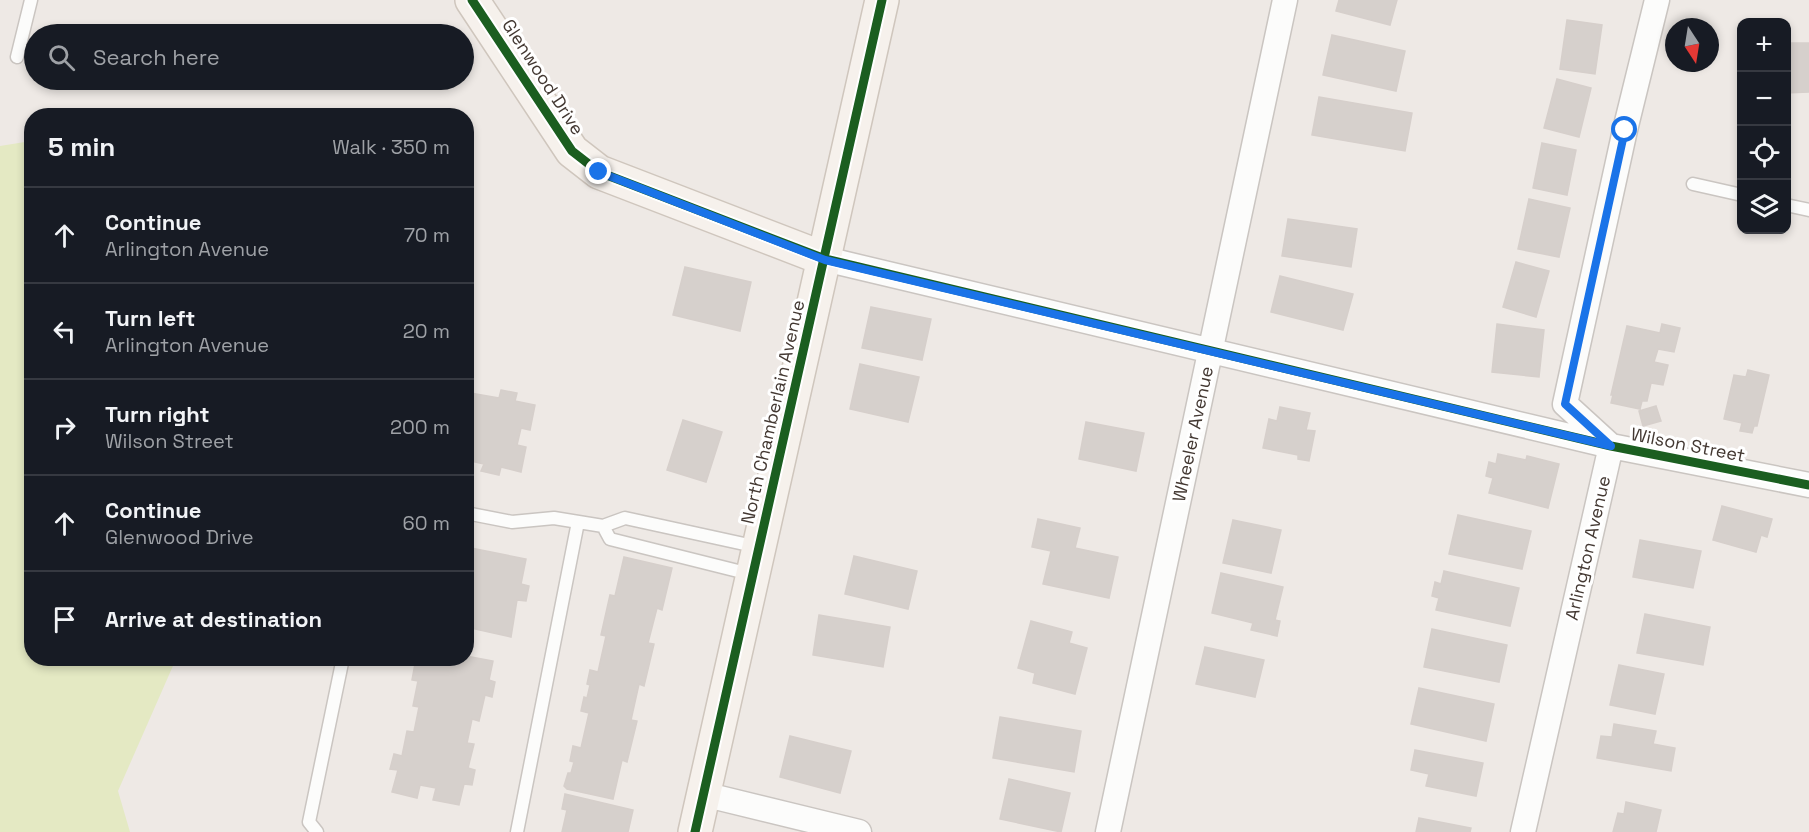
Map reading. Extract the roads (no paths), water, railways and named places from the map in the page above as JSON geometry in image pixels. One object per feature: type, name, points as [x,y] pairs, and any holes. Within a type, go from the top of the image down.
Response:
[{"type":"street","name":"Glenwood Drive","points":[[472,0],[572,152],[599,172],[825,260]]},
{"type":"street","name":"North Chamberlain Avenue","points":[[695,832],[882,0]]},
{"type":"street","name":"Wheeler Avenue","points":[[1108,832],[1285,0]]},
{"type":"street","points":[[1611,446],[1565,404],[1625,130],[1657,0]]},
{"type":"street","name":"Wilson Street","points":[[825,260],[1611,446],[1809,485]]},
{"type":"street","name":"Arlington Avenue","points":[[1523,832],[1611,446]]},
{"type":"street","points":[[703,794],[859,832]]},
{"type":"lane","points":[[25,24],[31,0]]},
{"type":"lane","points":[[17,57],[24,28]]},
{"type":"lane","points":[[1693,184],[1737,194]]},
{"type":"lane","points":[[1791,206],[1809,210]]},
{"type":"lane","points":[[474,515],[512,522],[554,518],[603,526],[626,518],[756,561]]},
{"type":"lane","points":[[517,832],[578,522]]},
{"type":"lane","points":[[603,526],[610,539],[756,561]]},
{"type":"lane","points":[[317,832],[309,822],[341,666]]}]
